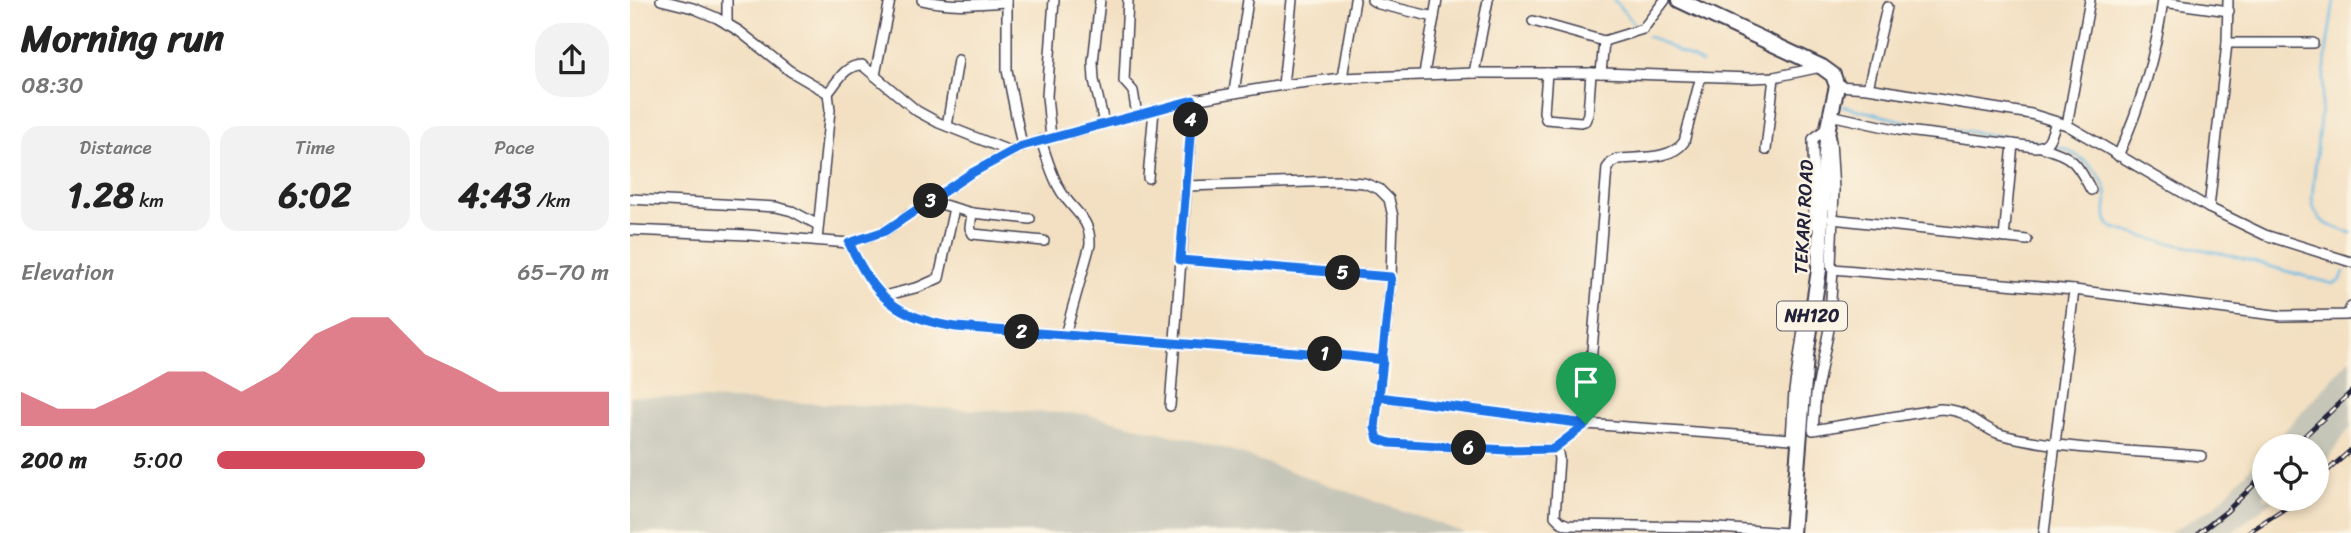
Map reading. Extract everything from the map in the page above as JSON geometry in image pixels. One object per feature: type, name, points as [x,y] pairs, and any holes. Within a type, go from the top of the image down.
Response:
[{"type":"highway","points":[[1688,2],[1822,67],[1833,75],[1837,86]]},
{"type":"highway","name":"TEKARI ROAD","points":[[1791,533],[1806,356],[1818,292],[1829,121],[1837,86]]},
{"type":"street","points":[[661,0],[693,8],[727,24],[790,71],[828,93],[831,110],[817,240]]},
{"type":"street","points":[[727,0],[727,24]]},
{"type":"street","points":[[875,75],[890,0]]},
{"type":"street","points":[[922,0],[945,5],[1007,1],[1007,70],[1022,146]]},
{"type":"street","points":[[1051,138],[1047,96],[1054,0]]},
{"type":"street","points":[[1100,0],[1093,62],[1094,80],[1104,123]]},
{"type":"street","points":[[1128,0],[1124,81],[1133,91],[1137,115]]},
{"type":"street","points":[[1234,92],[1248,0]]},
{"type":"street","points":[[1283,85],[1292,0]]},
{"type":"street","points":[[1342,78],[1355,0]]},
{"type":"street","points":[[1372,0],[1434,17]]},
{"type":"street","points":[[1424,74],[1437,0]]},
{"type":"street","points":[[1474,73],[1488,0]]},
{"type":"street","points":[[1533,21],[1604,41],[1643,29],[1665,0]]},
{"type":"street","points":[[2067,125],[2090,0]]},
{"type":"street","points":[[2209,208],[2227,43],[2228,0]]},
{"type":"street","points":[[2118,156],[2143,95],[2163,1],[2229,11]]},
{"type":"street","points":[[1868,88],[1887,7]]},
{"type":"street","points":[[1547,73],[1544,112],[1546,119],[1581,122],[1587,118],[1604,41]]},
{"type":"street","points":[[2227,43],[2313,43]]},
{"type":"street","points":[[947,126],[958,60]]},
{"type":"street","points":[[828,93],[851,67],[862,65],[917,111],[1012,152]]},
{"type":"street","points":[[630,230],[849,243],[885,231],[970,174],[1022,146],[1193,100],[1283,85],[1342,78],[1474,73],[1774,77],[1822,67]]},
{"type":"street","points":[[1186,186],[1338,181],[1364,183],[1379,189],[1389,199],[1393,216],[1391,277],[1375,428],[1378,439],[1383,442],[1506,450],[1553,449],[1586,424],[1607,168],[1618,159],[1668,154],[1679,149],[1684,142],[1705,76]]},
{"type":"street","points":[[1766,150],[1774,77]]},
{"type":"street","points":[[1837,86],[1868,88],[2031,114],[2067,125],[2209,208],[2265,235],[2351,262]]},
{"type":"street","points":[[1170,406],[1193,100]]},
{"type":"street","points":[[1148,178],[1154,110]]},
{"type":"street","points":[[1379,397],[1586,424],[1791,439],[1794,391],[1814,271],[1813,139],[1829,121]]},
{"type":"street","points":[[1829,121],[2041,147],[2071,158],[2091,190]]},
{"type":"street","points":[[1829,121],[1833,160],[1833,269],[1829,330],[1816,394],[1813,430],[1955,409],[2003,435],[2055,443],[2201,456]]},
{"type":"street","points":[[2041,147],[2049,142],[2056,122]]},
{"type":"street","points":[[1041,141],[1059,189],[1087,225],[1090,234],[1090,246],[1065,335]]},
{"type":"street","points":[[2004,238],[2013,144]]},
{"type":"street","points":[[630,199],[776,207],[792,211],[818,225]]},
{"type":"street","points":[[930,201],[972,213],[1030,219]]},
{"type":"street","points":[[884,296],[919,287],[939,278],[954,208]]},
{"type":"street","points":[[972,213],[970,228],[973,234],[1044,241]]},
{"type":"street","points":[[1832,219],[2027,240]]},
{"type":"street","points":[[849,243],[863,272],[884,296],[906,314],[928,323],[1175,344],[1311,352],[1383,360]]},
{"type":"street","points":[[1180,260],[1391,277]]},
{"type":"street","points":[[1833,269],[2074,290],[2282,316],[2347,316],[2351,307]]},
{"type":"street","points":[[2044,533],[2074,290]]},
{"type":"street","points":[[1553,449],[1559,458],[1555,516],[1568,525],[1704,527],[1791,533]]},
{"type":"shaded area","points":[[2351,358],[2351,426],[2329,458],[2329,434],[2282,434]]},
{"type":"shaded area","points":[[630,396],[1085,414],[1221,447],[1465,533],[630,533]]},
{"type":"shaded area","points":[[2252,467],[2252,511],[2259,511],[2231,533],[2169,533],[2215,506]]},
{"type":"waterway","points":[[1614,0],[1635,25]]},
{"type":"waterway","points":[[2334,0],[2312,198],[2319,218],[2351,233]]},
{"type":"waterway","points":[[1648,36],[1702,63]]},
{"type":"waterway","points":[[1843,106],[1912,123],[2040,142]]},
{"type":"waterway","points":[[2054,145],[2078,156],[2098,174],[2106,190],[2106,214],[2111,227],[2151,239],[2229,255],[2333,284],[2341,280],[2344,272]]},
{"type":"railway","points":[[2307,434],[2351,392]]},
{"type":"railway","points":[[2329,469],[2351,450]]},
{"type":"railway","points":[[2199,533],[2252,487]]},
{"type":"railway","points":[[2247,533],[2281,511]]},
{"type":"route","points":[[1586,424],[1379,397],[1383,360],[928,323],[906,314],[873,286],[849,243],[885,231],[970,174],[1022,146],[1193,100],[1180,260],[1391,277],[1383,360],[1375,428],[1378,439],[1390,443],[1506,450],[1553,449],[1586,424]]}]
